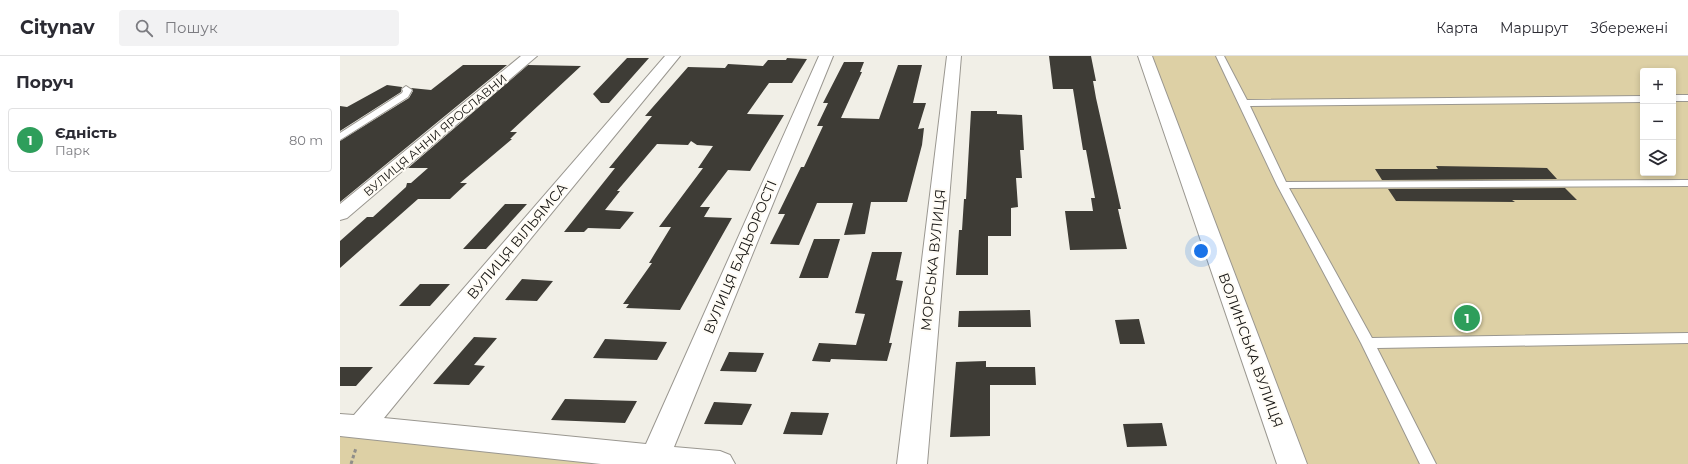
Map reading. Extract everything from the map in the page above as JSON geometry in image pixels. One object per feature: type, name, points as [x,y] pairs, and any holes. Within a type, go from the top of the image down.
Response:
[{"type":"street","name":"ВУЛИЦЯ АННИ ЯРОСЛАВНИ","points":[[340,214],[530,56]]},
{"type":"street","name":"ВУЛИЦЯ ВІЛЬЯМСА","points":[[350,426],[674,56]]},
{"type":"street","name":"ВУЛИЦЯ БАДЬОРОСТІ","points":[[655,457],[826,56]]},
{"type":"street","name":"МОРСЬКА ВУЛИЦЯ","points":[[912,464],[954,56]]},
{"type":"street","name":"ВОЛИНСЬКА ВУЛИЦЯ","points":[[1145,56],[1292,464]]},
{"type":"street","points":[[350,426],[720,464]]},
{"type":"lane","points":[[1220,56],[1244,102],[1282,185],[1368,343],[1428,464]]},
{"type":"lane","points":[[340,137],[405,95],[408,90],[406,89]]},
{"type":"lane","points":[[1676,98],[1688,98]]},
{"type":"lane","points":[[1244,102],[1640,99]]},
{"type":"lane","points":[[1282,185],[1688,183]]},
{"type":"lane","points":[[1368,343],[1688,338]]},
{"type":"shaded area","points":[[1149,56],[1688,56],[1688,464],[1300,464]]},
{"type":"shaded area","points":[[340,431],[643,464],[340,464]]},
{"type":"building","points":[[1049,56],[1091,56],[1096,81],[1093,81],[1096,98],[1121,209],[1118,209],[1127,249],[1070,250],[1065,211],[1093,211],[1091,198],[1095,198],[1086,150],[1083,150],[1073,89],[1053,89]]},
{"type":"building","points":[[627,58],[649,58],[609,103],[601,103],[593,94]]},
{"type":"building","points":[[787,58],[807,59],[792,83],[769,83],[747,114],[784,115],[750,171],[728,170],[700,207],[710,207],[704,217],[732,218],[680,310],[626,308],[629,304],[623,304],[652,263],[649,263],[671,227],[659,227],[703,168],[698,168],[713,146],[697,145],[691,141],[688,145],[657,144],[617,191],[620,191],[605,210],[634,212],[620,229],[588,228],[584,232],[564,232],[615,168],[609,168],[652,116],[645,116],[688,67],[725,68],[728,64],[763,66],[768,60],[786,60]]},
{"type":"building","points":[[844,62],[864,62],[860,72],[862,72],[841,118],[879,119],[898,65],[922,65],[913,103],[926,103],[918,129],[924,128],[922,145],[907,202],[871,202],[865,234],[844,235],[853,203],[817,203],[799,245],[770,244],[785,214],[778,214],[801,167],[804,167],[823,126],[817,126],[828,103],[823,103]]},
{"type":"building","points":[[463,65],[507,65],[340,202],[340,141],[409,98],[413,91],[411,88],[431,90]]},
{"type":"building","points":[[528,65],[581,66],[510,132],[517,132],[510,139],[512,139],[460,183],[467,183],[450,199],[418,199],[340,268],[340,241],[367,217],[373,217],[406,187],[407,183],[411,183],[428,168],[408,168]]},
{"type":"building","points":[[387,85],[402,87],[401,92],[340,131],[340,106],[347,107]]},
{"type":"building","points":[[971,111],[997,111],[997,114],[1022,115],[1024,150],[1020,150],[1022,178],[1016,178],[1018,207],[1011,208],[1011,236],[988,236],[988,275],[956,275],[959,230],[962,230],[964,199],[966,199]]},
{"type":"building","points":[[1436,166],[1547,168],[1557,179],[1382,180],[1375,169],[1438,169]]},
{"type":"building","points":[[1565,188],[1577,200],[1512,200],[1515,202],[1396,201],[1388,189]]},
{"type":"building","points":[[505,204],[527,204],[486,249],[463,249]]},
{"type":"building","points":[[814,239],[840,239],[828,278],[799,278]]},
{"type":"building","points":[[872,252],[902,252],[896,280],[903,281],[889,343],[892,343],[887,361],[831,359],[830,362],[812,361],[819,343],[856,345],[865,314],[855,313]]},
{"type":"building","points":[[522,279],[553,281],[537,301],[505,300]]},
{"type":"building","points":[[420,284],[450,284],[430,306],[399,306]]},
{"type":"building","points":[[1030,310],[1031,327],[958,327],[959,311]]},
{"type":"building","points":[[1139,319],[1145,344],[1120,344],[1115,320]]},
{"type":"building","points":[[474,337],[497,338],[474,365],[485,366],[469,385],[433,384]]},
{"type":"building","points":[[605,339],[667,342],[657,360],[593,358]]},
{"type":"building","points":[[729,352],[764,353],[756,372],[720,371]]},
{"type":"building","points":[[986,361],[986,367],[1035,367],[1036,385],[990,385],[990,436],[950,437],[956,362]]},
{"type":"building","points":[[340,367],[373,367],[356,386],[340,386]]},
{"type":"building","points":[[565,399],[637,401],[625,423],[551,420]]},
{"type":"building","points":[[714,402],[752,404],[742,425],[704,424]]},
{"type":"building","points":[[791,412],[829,413],[822,435],[783,434]]},
{"type":"building","points":[[1162,423],[1167,446],[1127,447],[1123,424]]},
{"type":"place","name":"Єдність","points":[[1467,318]]}]
